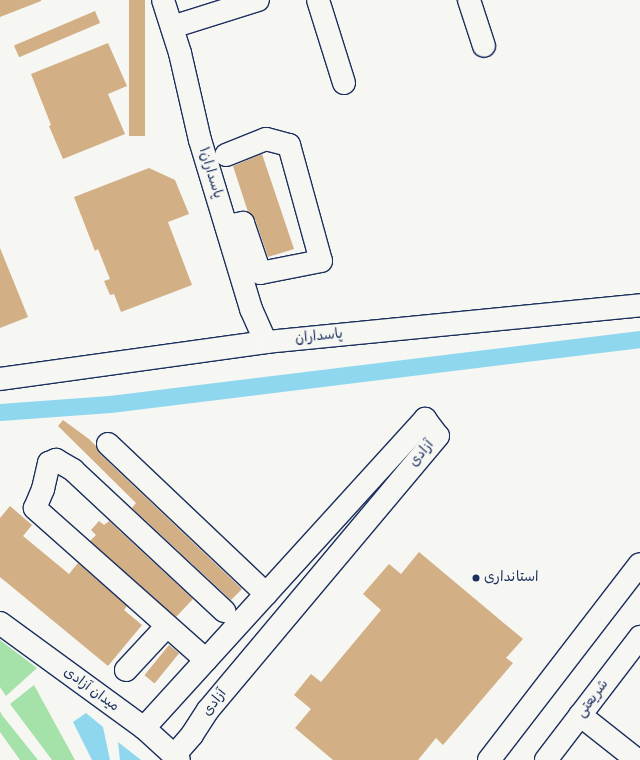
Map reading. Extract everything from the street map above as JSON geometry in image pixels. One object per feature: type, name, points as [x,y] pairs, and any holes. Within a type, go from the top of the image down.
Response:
[{"type":"street","name":"پاسداران۱","points":[[163,0],[180,53],[200,140],[251,309],[266,342]]},
{"type":"street","points":[[172,27],[258,0]]},
{"type":"street","points":[[318,0],[344,83]]},
{"type":"street","points":[[469,0],[484,46]]},
{"type":"street","points":[[226,155],[266,139],[289,145],[321,261],[260,273],[243,223],[226,226]]},
{"type":"street","name":"پاسداران","points":[[0,379],[266,342],[640,305]]},
{"type":"street","name":"آزادی","points":[[144,728],[425,419],[438,436],[208,710],[176,758]]},
{"type":"street","points":[[108,444],[266,594]]},
{"type":"street","points":[[206,660],[166,627],[35,508],[43,488],[49,463],[56,460],[73,470],[224,611]]},
{"type":"street","points":[[489,760],[640,564]]},
{"type":"street","name":"میدان آزادی","points":[[0,623],[144,728],[176,758]]},
{"type":"street","points":[[126,670],[166,627]]},
{"type":"street","name":"شریعتی","points":[[546,760],[640,637]]},
{"type":"street","points":[[580,715],[636,760]]},
{"type":"green space","points":[[0,640],[37,668],[6,696],[0,687]]},
{"type":"green space","points":[[34,685],[75,760],[52,760],[10,704]]},
{"type":"green space","points":[[0,711],[38,760],[20,760],[0,732]]},
{"type":"water","points":[[86,713],[103,727],[110,760],[92,760],[73,722]]},
{"type":"water","points":[[118,742],[141,760],[120,760]]},
{"type":"building","points":[[0,0],[41,0],[41,1],[0,17]]},
{"type":"building","points":[[129,0],[145,0],[145,136],[129,136]]},
{"type":"building","points":[[95,11],[100,23],[19,57],[14,45]]},
{"type":"building","points":[[108,43],[127,86],[108,94],[125,134],[63,159],[49,126],[51,125],[31,74]]},
{"type":"building","points":[[262,154],[294,249],[268,257],[255,219],[248,212],[233,166]]},
{"type":"building","points":[[149,168],[175,180],[189,214],[168,222],[192,285],[121,312],[114,294],[110,295],[104,281],[110,279],[98,249],[95,251],[74,197]]},
{"type":"building","points":[[0,248],[28,317],[0,328]]},
{"type":"building","points":[[63,420],[89,439],[96,446],[99,453],[242,589],[231,600],[132,508],[136,503],[58,426]]},
{"type":"building","points":[[10,506],[32,525],[23,536],[69,574],[78,563],[127,606],[124,610],[142,625],[108,666],[0,577],[0,518]]},
{"type":"building","points":[[99,521],[104,525],[109,521],[193,599],[176,617],[90,541],[96,535],[91,530]]},
{"type":"building","points":[[419,552],[523,639],[506,658],[513,663],[443,745],[436,738],[418,760],[333,760],[295,728],[311,709],[294,695],[311,674],[321,682],[381,610],[363,594],[389,564],[401,574]]},
{"type":"building","points":[[169,645],[179,653],[155,683],[144,675]]},
{"type":"waterway","points":[[0,412],[110,404],[640,339]]},
{"type":"place","name":"استانداری","points":[[476,578]]}]
